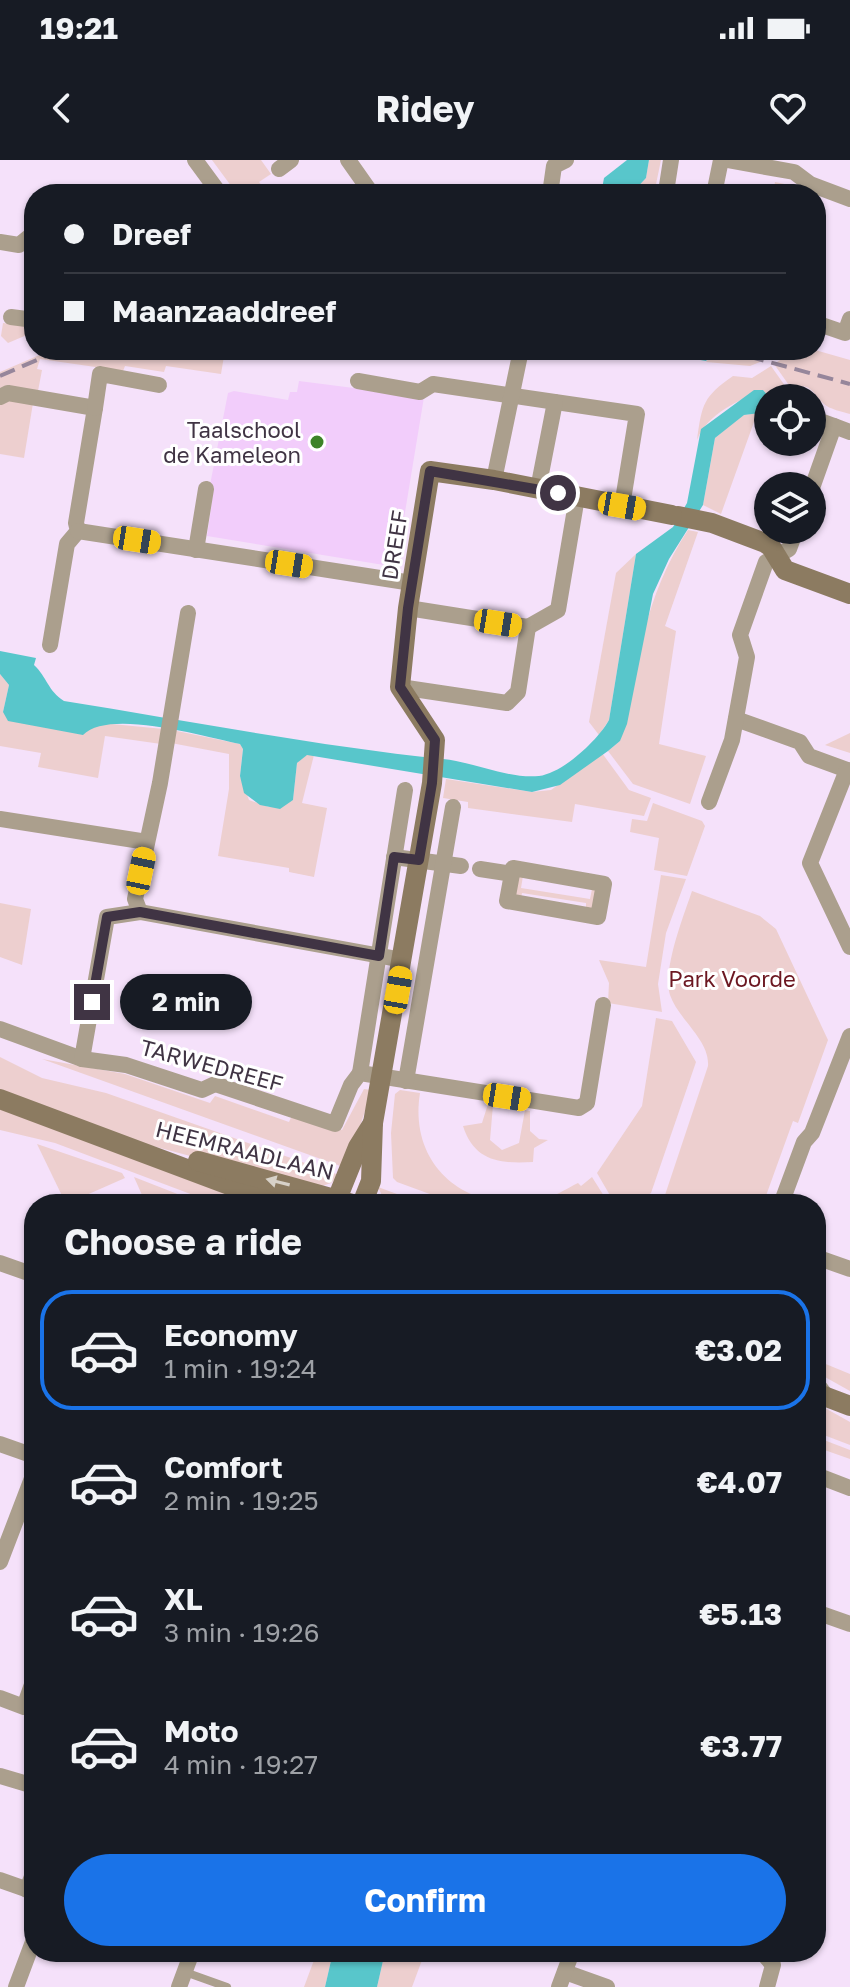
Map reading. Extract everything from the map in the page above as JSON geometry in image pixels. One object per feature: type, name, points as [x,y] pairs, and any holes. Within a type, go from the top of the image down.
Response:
[{"type":"street","points":[[195,160],[213,184]]},
{"type":"street","points":[[348,160],[365,184]]},
{"type":"street","points":[[551,184],[554,166],[566,160]]},
{"type":"street","points":[[667,184],[671,160]]},
{"type":"street","points":[[717,184],[724,160],[794,172],[810,184]]},
{"type":"street","points":[[826,190],[850,199]]},
{"type":"street","points":[[11,317],[24,319]]},
{"type":"street","points":[[826,326],[845,333],[850,321]]},
{"type":"street","points":[[494,480],[519,360]]},
{"type":"street","points":[[78,531],[76,523],[100,374],[159,385]]},
{"type":"street","points":[[358,381],[420,392],[433,384],[637,414],[622,506]]},
{"type":"street","points":[[0,397],[8,393],[95,408]]},
{"type":"street","points":[[538,489],[555,402]]},
{"type":"street","points":[[820,472],[842,429]]},
{"type":"street","name":"DREEF","points":[[400,687],[408,608],[430,471],[494,480],[704,521],[765,543],[777,555],[785,570],[850,594]]},
{"type":"street","points":[[196,550],[206,489]]},
{"type":"street","points":[[408,608],[528,627],[558,610],[577,497]]},
{"type":"street","points":[[78,531],[412,583]]},
{"type":"street","points":[[50,645],[67,544],[78,531]]},
{"type":"street","points":[[709,802],[736,719],[747,657],[740,635],[766,562],[789,549],[791,544]]},
{"type":"street","points":[[140,912],[135,899],[160,783],[188,613]]},
{"type":"street","points":[[400,687],[507,703],[518,692],[528,627]]},
{"type":"street","points":[[366,1194],[371,1181],[373,1123],[432,783],[435,740],[400,687]]},
{"type":"street","points":[[736,719],[795,740],[809,756],[849,771],[811,861],[850,947]]},
{"type":"street","points":[[405,790],[360,1073],[579,1108],[587,1103],[603,1005]]},
{"type":"street","points":[[406,1081],[453,807]]},
{"type":"street","points":[[0,819],[147,842]]},
{"type":"street","points":[[394,857],[461,866]]},
{"type":"street","points":[[513,868],[604,884],[598,917],[507,901],[512,874],[513,868]]},
{"type":"street","points":[[480,869],[512,874]]},
{"type":"street","points":[[82,1059],[107,917],[140,912],[403,960]]},
{"type":"street","name":"TARWEDREEF","points":[[0,1029],[82,1059],[126,1065],[202,1090],[215,1084],[335,1124],[351,1085],[360,1073]]},
{"type":"street","points":[[785,1194],[850,1036]]},
{"type":"street","name":"HEEMRAADLAAN","points":[[0,1099],[254,1194]]},
{"type":"street","points":[[344,1194],[358,1147],[373,1123]]},
{"type":"street","name":"HEEMRAADLAAN","points":[[124,1144],[312,1194]]},
{"type":"street","points":[[826,1261],[850,1269]]},
{"type":"street","points":[[0,1265],[24,1272]]},
{"type":"street","points":[[0,1444],[24,1452]]},
{"type":"street","points":[[826,1479],[850,1488]]},
{"type":"street","points":[[0,1562],[24,1499]]},
{"type":"street","points":[[826,1616],[850,1624]]},
{"type":"street","points":[[0,1698],[24,1707]]},
{"type":"street","points":[[0,1774],[24,1782]]},
{"type":"street","points":[[0,1880],[24,1889]]},
{"type":"street","points":[[16,1987],[25,1962]]},
{"type":"street","points":[[767,1987],[773,1965],[770,1962]]},
{"type":"street","points":[[562,1980],[607,1987]]},
{"type":"lane","points":[[182,1980],[227,1987]]},
{"type":"shaded area","points":[[627,160],[649,160],[646,178],[640,184],[603,184],[604,178]]},
{"type":"shaded area","name":"Taalschool de Kameleon","points":[[299,381],[424,397],[396,567],[207,536],[213,495],[209,490],[228,393],[234,391],[288,400],[290,392],[297,392]]},
{"type":"shaded area","points":[[754,390],[754,414],[744,415],[715,438],[703,505],[669,559],[653,594],[627,724],[620,741],[560,785],[532,792],[307,755],[297,763],[293,800],[280,809],[260,805],[244,793],[240,776],[243,749],[240,744],[135,724],[96,727],[83,735],[8,721],[3,712],[9,685],[0,674],[0,651],[36,658],[34,665],[54,693],[64,701],[301,740],[455,761],[515,775],[548,774],[579,754],[609,720],[636,554],[673,527],[687,503],[701,429]]},
{"type":"shaded area","points":[[331,1962],[383,1962],[377,1987],[325,1987]]},
{"type":"green space","points":[[212,160],[261,160],[271,174],[259,182],[261,184],[230,184]]},
{"type":"green space","points":[[649,160],[661,160],[656,184],[640,184],[646,178]]},
{"type":"green space","points":[[3,323],[24,325],[24,336],[8,343],[1,336]]},
{"type":"green space","points":[[826,353],[850,360],[850,414],[826,406],[826,384],[788,384],[774,364],[780,360],[826,360]]},
{"type":"green space","points":[[28,360],[40,360],[37,369],[42,370],[38,391],[0,391],[0,372]]},
{"type":"green space","points":[[47,360],[223,360],[221,374],[166,366],[164,372],[125,366],[123,371]]},
{"type":"green space","points":[[708,360],[761,360],[750,366],[706,362]]},
{"type":"green space","points":[[771,366],[784,384],[754,384],[754,394],[716,415],[697,440],[703,409],[715,390],[733,376],[752,378]]},
{"type":"green space","points":[[9,400],[33,403],[24,458],[0,454],[0,405]]},
{"type":"green space","points":[[754,414],[754,422],[721,514],[703,505],[715,438],[743,415]]},
{"type":"green space","points":[[688,530],[698,532],[665,626],[676,631],[659,744],[706,756],[690,804],[633,784],[608,751],[620,741],[637,659],[661,580]]},
{"type":"green space","points":[[636,554],[609,720],[599,735],[589,722],[616,573]]},
{"type":"green space","points":[[0,674],[9,685],[3,712],[90,727],[101,723],[164,729],[161,744],[105,736],[98,778],[38,767],[41,753],[0,746]]},
{"type":"green space","points":[[172,730],[240,744],[243,748],[240,776],[249,800],[269,807],[293,800],[297,763],[307,754],[314,755],[302,803],[327,808],[314,877],[289,872],[289,868],[218,856],[229,789],[229,754],[171,743]]},
{"type":"green space","points":[[850,733],[850,753],[825,745]]},
{"type":"green space","points":[[602,753],[629,790],[651,798],[644,816],[575,804],[572,822],[468,808],[468,802],[443,798],[446,779],[532,792],[551,790]]},
{"type":"green space","points":[[653,803],[702,821],[705,826],[687,876],[654,870],[659,838],[630,832],[632,819],[647,821]]},
{"type":"green space","points":[[516,875],[523,876],[521,888],[590,899],[592,889],[596,889],[593,910],[586,908],[586,903],[522,893],[521,898],[513,896]]},
{"type":"green space","points":[[661,875],[686,879],[666,933],[658,984],[662,1012],[608,1003],[609,983],[599,960],[646,967]]},
{"type":"green space","name":"Park Voorde","points":[[692,891],[760,916],[776,929],[828,1040],[798,1123],[793,1121],[767,1194],[665,1194],[708,1066],[704,1047],[670,995],[669,972]]},
{"type":"green space","points":[[0,903],[31,909],[22,965],[0,957]]},
{"type":"green space","points":[[656,1018],[672,1021],[696,1062],[651,1193],[609,1194],[597,1173],[642,1106]]},
{"type":"green space","points":[[0,1057],[42,1078],[106,1093],[339,1175],[331,1183],[314,1189],[149,1145],[0,1090]]},
{"type":"green space","points":[[42,1059],[125,1074],[210,1103],[215,1096],[289,1122],[293,1113],[342,1130],[364,1089],[372,1090],[346,1168]]},
{"type":"green space","points":[[400,1090],[420,1093],[419,1119],[424,1143],[434,1163],[448,1180],[472,1194],[430,1194],[393,1178],[391,1133],[395,1094]]},
{"type":"green space","points":[[488,1104],[493,1105],[490,1140],[502,1150],[519,1143],[525,1110],[530,1111],[530,1131],[539,1139],[548,1140],[534,1148],[533,1162],[499,1161],[474,1147],[463,1126],[482,1123]]},
{"type":"green space","points":[[0,1107],[240,1194],[190,1194],[55,1143],[0,1130]]},
{"type":"green space","points":[[37,1144],[122,1173],[125,1178],[89,1194],[61,1194]]},
{"type":"green space","points":[[134,1177],[177,1194],[142,1194]]},
{"type":"green space","points":[[592,1177],[603,1194],[558,1194],[578,1183],[581,1186]]},
{"type":"green space","points":[[378,1187],[397,1194],[381,1194]]},
{"type":"green space","points":[[826,1364],[850,1374],[850,1391],[826,1378]]},
{"type":"green space","points":[[826,1409],[850,1422],[850,1445],[826,1436]]},
{"type":"green space","points":[[826,1441],[850,1450],[850,1459],[826,1451]]},
{"type":"green space","points":[[313,1962],[331,1962],[325,1987],[304,1987]]},
{"type":"green space","points":[[383,1962],[421,1962],[412,1987],[377,1987]]},
{"type":"railway","points":[[0,376],[37,360]]},
{"type":"railway","points":[[762,360],[850,384]]},
{"type":"place","name":"Taalschool de Kameleon","points":[[317,442]]},
{"type":"route","points":[[92,1002],[107,917],[140,912],[379,956],[394,857],[419,860],[432,783],[435,740],[400,687],[408,608],[430,471],[558,493]]}]
